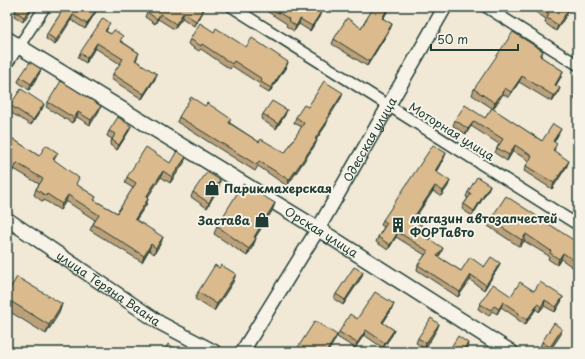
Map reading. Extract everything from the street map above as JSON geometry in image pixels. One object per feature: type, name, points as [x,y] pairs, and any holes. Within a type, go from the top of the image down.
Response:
[{"type":"main road","name":"Орская улица","points":[[13,42],[318,229],[511,352]]},
{"type":"street","points":[[7,64],[13,42],[45,7]]},
{"type":"street","name":"Моторная улица","points":[[232,7],[578,225]]},
{"type":"street","name":"Одесская улица","points":[[242,352],[318,229],[445,7]]},
{"type":"street","points":[[486,7],[578,65]]},
{"type":"street","name":"улица Теряна Ваана","points":[[7,219],[160,323],[215,352]]},
{"type":"building","points":[[18,7],[31,7],[24,17],[15,11]]},
{"type":"building","points":[[65,7],[98,7],[87,24],[73,15],[56,40],[47,34]]},
{"type":"building","points":[[150,7],[204,8],[196,21],[183,13],[176,24],[160,14],[157,19],[147,12]]},
{"type":"building","points":[[270,7],[301,7],[305,9],[307,7],[314,7],[321,12],[312,26],[300,19],[296,26],[288,20],[289,19]]},
{"type":"building","points":[[374,7],[389,7],[382,18],[392,24],[369,61],[334,39],[347,18],[361,28]]},
{"type":"building","points":[[538,7],[565,7],[569,9],[558,25],[547,18],[549,14]]},
{"type":"building","points":[[103,18],[110,23],[105,31],[111,34],[114,30],[123,36],[120,41],[139,53],[135,60],[157,74],[144,94],[113,74],[123,59],[97,43],[87,58],[80,53]]},
{"type":"building","points":[[200,23],[214,32],[216,28],[246,47],[252,38],[288,62],[271,88],[261,82],[262,79],[234,61],[232,64],[202,44],[201,46],[190,39]]},
{"type":"building","points":[[513,32],[543,51],[540,56],[563,71],[555,85],[560,88],[554,96],[522,76],[511,92],[505,88],[495,103],[474,89]]},
{"type":"building","points":[[30,62],[41,69],[31,84],[20,77]]},
{"type":"building","points":[[61,81],[101,106],[91,120],[78,112],[74,118],[48,102]]},
{"type":"building","points":[[324,81],[343,93],[326,119],[328,120],[315,139],[317,140],[289,180],[259,161],[257,165],[179,117],[191,97],[205,106],[207,103],[215,108],[231,119],[229,123],[259,142],[261,139],[285,153],[304,123],[296,117],[304,105],[308,107]]},
{"type":"building","points":[[21,89],[44,104],[33,120],[10,105]]},
{"type":"building","points":[[272,101],[287,110],[278,124],[263,114]]},
{"type":"building","points":[[465,105],[485,118],[492,108],[542,141],[553,124],[561,129],[553,141],[557,144],[553,150],[569,161],[554,183],[526,166],[532,156],[515,145],[509,155],[497,148],[503,139],[474,121],[468,129],[455,120]]},
{"type":"building","points":[[118,117],[131,126],[119,145],[112,140],[115,134],[109,131]]},
{"type":"building","points":[[7,135],[39,156],[46,145],[58,153],[53,159],[79,178],[76,184],[96,197],[94,200],[117,213],[136,183],[127,177],[146,147],[170,163],[177,151],[186,157],[172,177],[163,171],[146,197],[148,199],[135,219],[163,237],[156,248],[151,244],[144,256],[93,224],[99,215],[68,195],[62,204],[36,189],[43,179],[17,163],[10,173],[7,170]]},
{"type":"building","points":[[433,145],[446,153],[435,171],[450,181],[443,191],[435,186],[414,217],[416,219],[415,221],[433,233],[429,239],[443,248],[437,256],[461,271],[470,257],[484,267],[491,257],[500,263],[486,285],[471,275],[460,292],[418,265],[428,251],[398,232],[390,245],[378,237],[387,223],[383,220]]},
{"type":"building","points":[[207,172],[220,180],[209,203],[193,192]]},
{"type":"building","points":[[477,177],[490,185],[474,211],[464,204],[471,194],[468,192]]},
{"type":"building","points":[[243,184],[275,203],[254,237],[256,238],[249,249],[217,226]]},
{"type":"building","points":[[578,195],[578,202],[575,200]]},
{"type":"building","points":[[506,196],[578,243],[578,263],[563,253],[559,259],[550,253],[551,251],[526,234],[522,240],[490,220]]},
{"type":"building","points":[[215,265],[219,268],[221,265],[236,274],[217,304],[198,292]]},
{"type":"building","points":[[354,267],[363,272],[345,300],[336,294]]},
{"type":"building","points":[[17,277],[62,304],[49,325],[7,299],[7,288],[9,290]]},
{"type":"building","points":[[520,282],[534,291],[540,282],[563,297],[556,307],[545,300],[541,307],[538,304],[527,320],[503,302],[499,309],[494,306],[491,310],[480,304],[493,284],[511,296]]},
{"type":"building","points":[[375,292],[394,304],[382,322],[394,330],[385,343],[366,330],[357,343],[339,332],[350,314],[357,319]]},
{"type":"building","points":[[431,318],[439,324],[426,343],[418,338]]},
{"type":"building","points":[[315,321],[337,335],[326,352],[295,352]]},
{"type":"building","points":[[554,323],[562,329],[550,347],[542,342]]},
{"type":"building","points":[[458,336],[468,343],[462,352],[448,352]]},
{"type":"building","points":[[168,344],[181,352],[164,352]]},
{"type":"place","name":"Парикмахерская","points":[[212,188]]},
{"type":"place","name":"Застава","points":[[262,220]]},
{"type":"place","name":"магазин автозапчестей ФОРТавто","points":[[398,225]]}]
